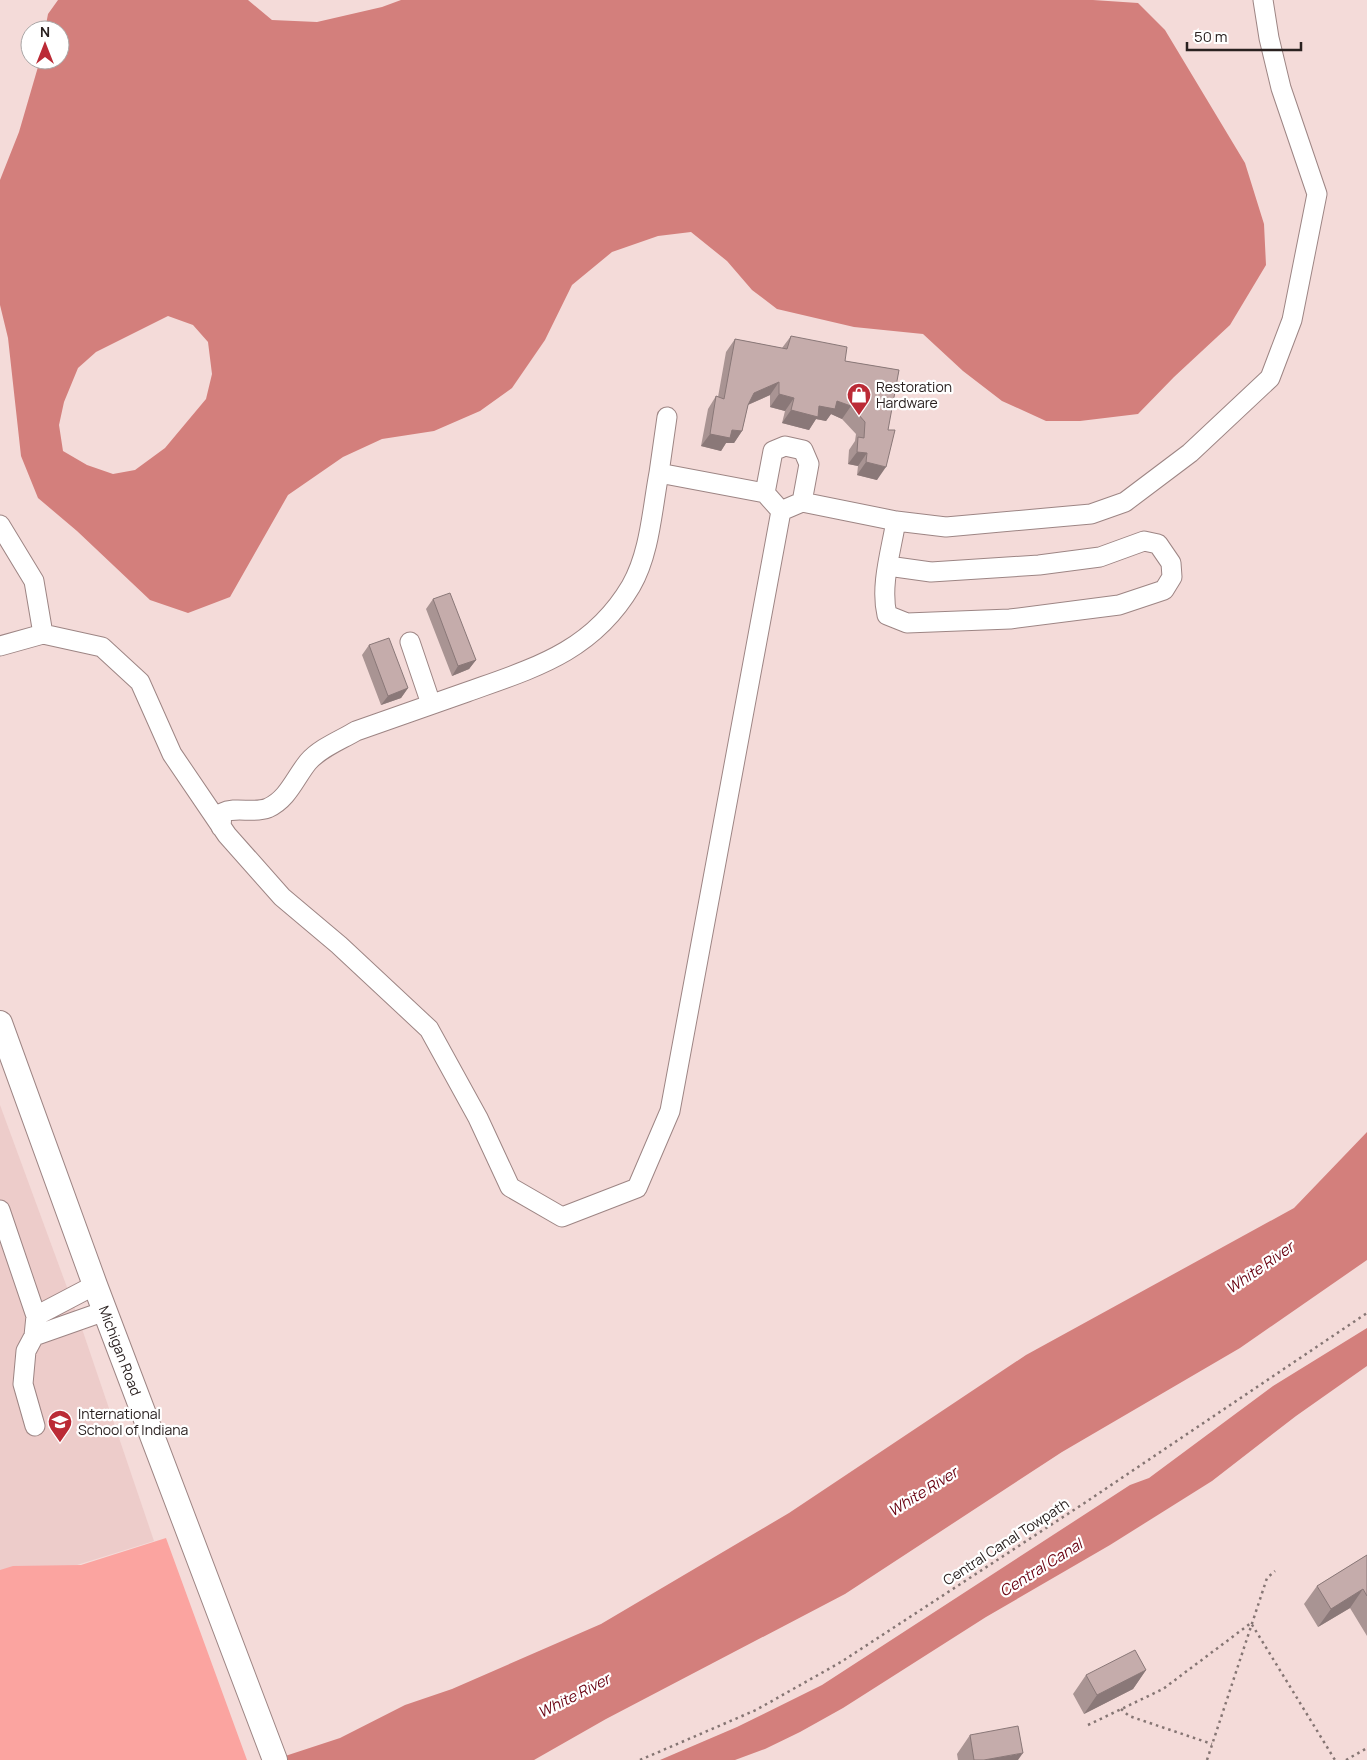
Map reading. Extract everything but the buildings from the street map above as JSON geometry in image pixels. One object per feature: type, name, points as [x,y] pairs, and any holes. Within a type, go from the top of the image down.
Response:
[{"type":"main road","name":"Michigan Road","points":[[0,1023],[95,1285],[194,1542],[275,1760]]},
{"type":"lane","points":[[781,511],[802,502],[896,522],[956,526],[1091,514],[1125,502],[1190,453],[1270,378],[1292,320],[1317,194],[1281,88],[1269,38],[1263,0]]},
{"type":"lane","points":[[225,818],[268,808],[284,796],[308,762],[330,746],[356,731],[542,665],[592,634],[613,611],[631,586],[642,560],[659,473],[667,417]]},
{"type":"lane","points":[[765,493],[773,450],[785,446],[803,450],[809,464],[802,502]]},
{"type":"lane","points":[[659,473],[765,493],[781,511]]},
{"type":"lane","points":[[0,646],[43,634],[102,648],[140,682],[172,754],[200,795],[225,818],[282,897],[339,945],[429,1029],[478,1118],[510,1187],[562,1217],[637,1188],[670,1111],[781,511]]},
{"type":"lane","points":[[888,566],[931,572],[1039,565],[1100,557],[1144,541],[1158,544],[1171,563],[1172,577],[1164,590],[1119,605],[1010,619],[907,623],[887,615],[884,602],[888,566],[896,522]]},
{"type":"lane","points":[[0,525],[34,581],[43,634]]},
{"type":"lane","points":[[410,642],[431,704]]},
{"type":"lane","points":[[0,1210],[36,1316],[34,1336],[26,1351],[23,1384],[35,1426]]},
{"type":"lane","points":[[36,1316],[95,1285]]},
{"type":"lane","points":[[34,1336],[105,1311]]},
{"type":"path","name":"Central Canal Towpath","points":[[640,1760],[756,1710],[841,1662],[1091,1498],[1367,1313]]},
{"type":"path","points":[[1207,1760],[1267,1578],[1275,1571]]},
{"type":"path","points":[[1088,1725],[1163,1690],[1251,1623]]},
{"type":"path","points":[[1251,1623],[1335,1760]]},
{"type":"path","points":[[1121,1709],[1129,1716],[1212,1744]]},
{"type":"path","points":[[1346,1760],[1367,1748]]},
{"type":"shaded area","name":"International School of Indiana","points":[[0,1105],[79,1320],[154,1541],[0,1589]]},
{"type":"shaded area","points":[[166,1538],[247,1760],[0,1760],[0,1570],[13,1566],[81,1565]]},
{"type":"water","points":[[58,0],[248,0],[272,20],[317,22],[382,7],[401,0],[1093,0],[1138,3],[1165,30],[1245,163],[1264,224],[1266,265],[1230,325],[1174,377],[1138,414],[1080,421],[1046,421],[1002,401],[963,371],[923,334],[854,327],[777,309],[752,290],[727,261],[691,232],[658,236],[612,252],[572,285],[545,340],[512,388],[480,411],[434,431],[382,439],[343,457],[288,495],[230,597],[188,613],[150,600],[77,531],[38,498],[21,456],[8,338],[0,305],[0,180],[19,132],[37,70],[70,70],[70,20],[47,20],[48,14]],"holes":[[[168,316],[193,325],[208,342],[212,374],[206,399],[165,448],[135,470],[113,474],[87,465],[63,451],[59,425],[64,402],[78,368],[96,352]]]},
{"type":"water","name":"White River","points":[[1367,1132],[1367,1260],[1240,1348],[1062,1452],[845,1594],[606,1719],[534,1760],[273,1760],[340,1738],[405,1705],[452,1689],[601,1624],[789,1513],[1026,1355],[1294,1208]]},
{"type":"water","name":"Central Canal","points":[[1367,1328],[1367,1366],[1296,1416],[1212,1481],[1110,1545],[986,1617],[843,1708],[765,1749],[735,1760],[660,1760],[737,1727],[822,1685],[1130,1485],[1149,1478],[1273,1386]]},
{"type":"place","name":"Restoration Hardware","points":[[859,416]]},
{"type":"place","name":"International School of Indiana","points":[[60,1443]]}]
